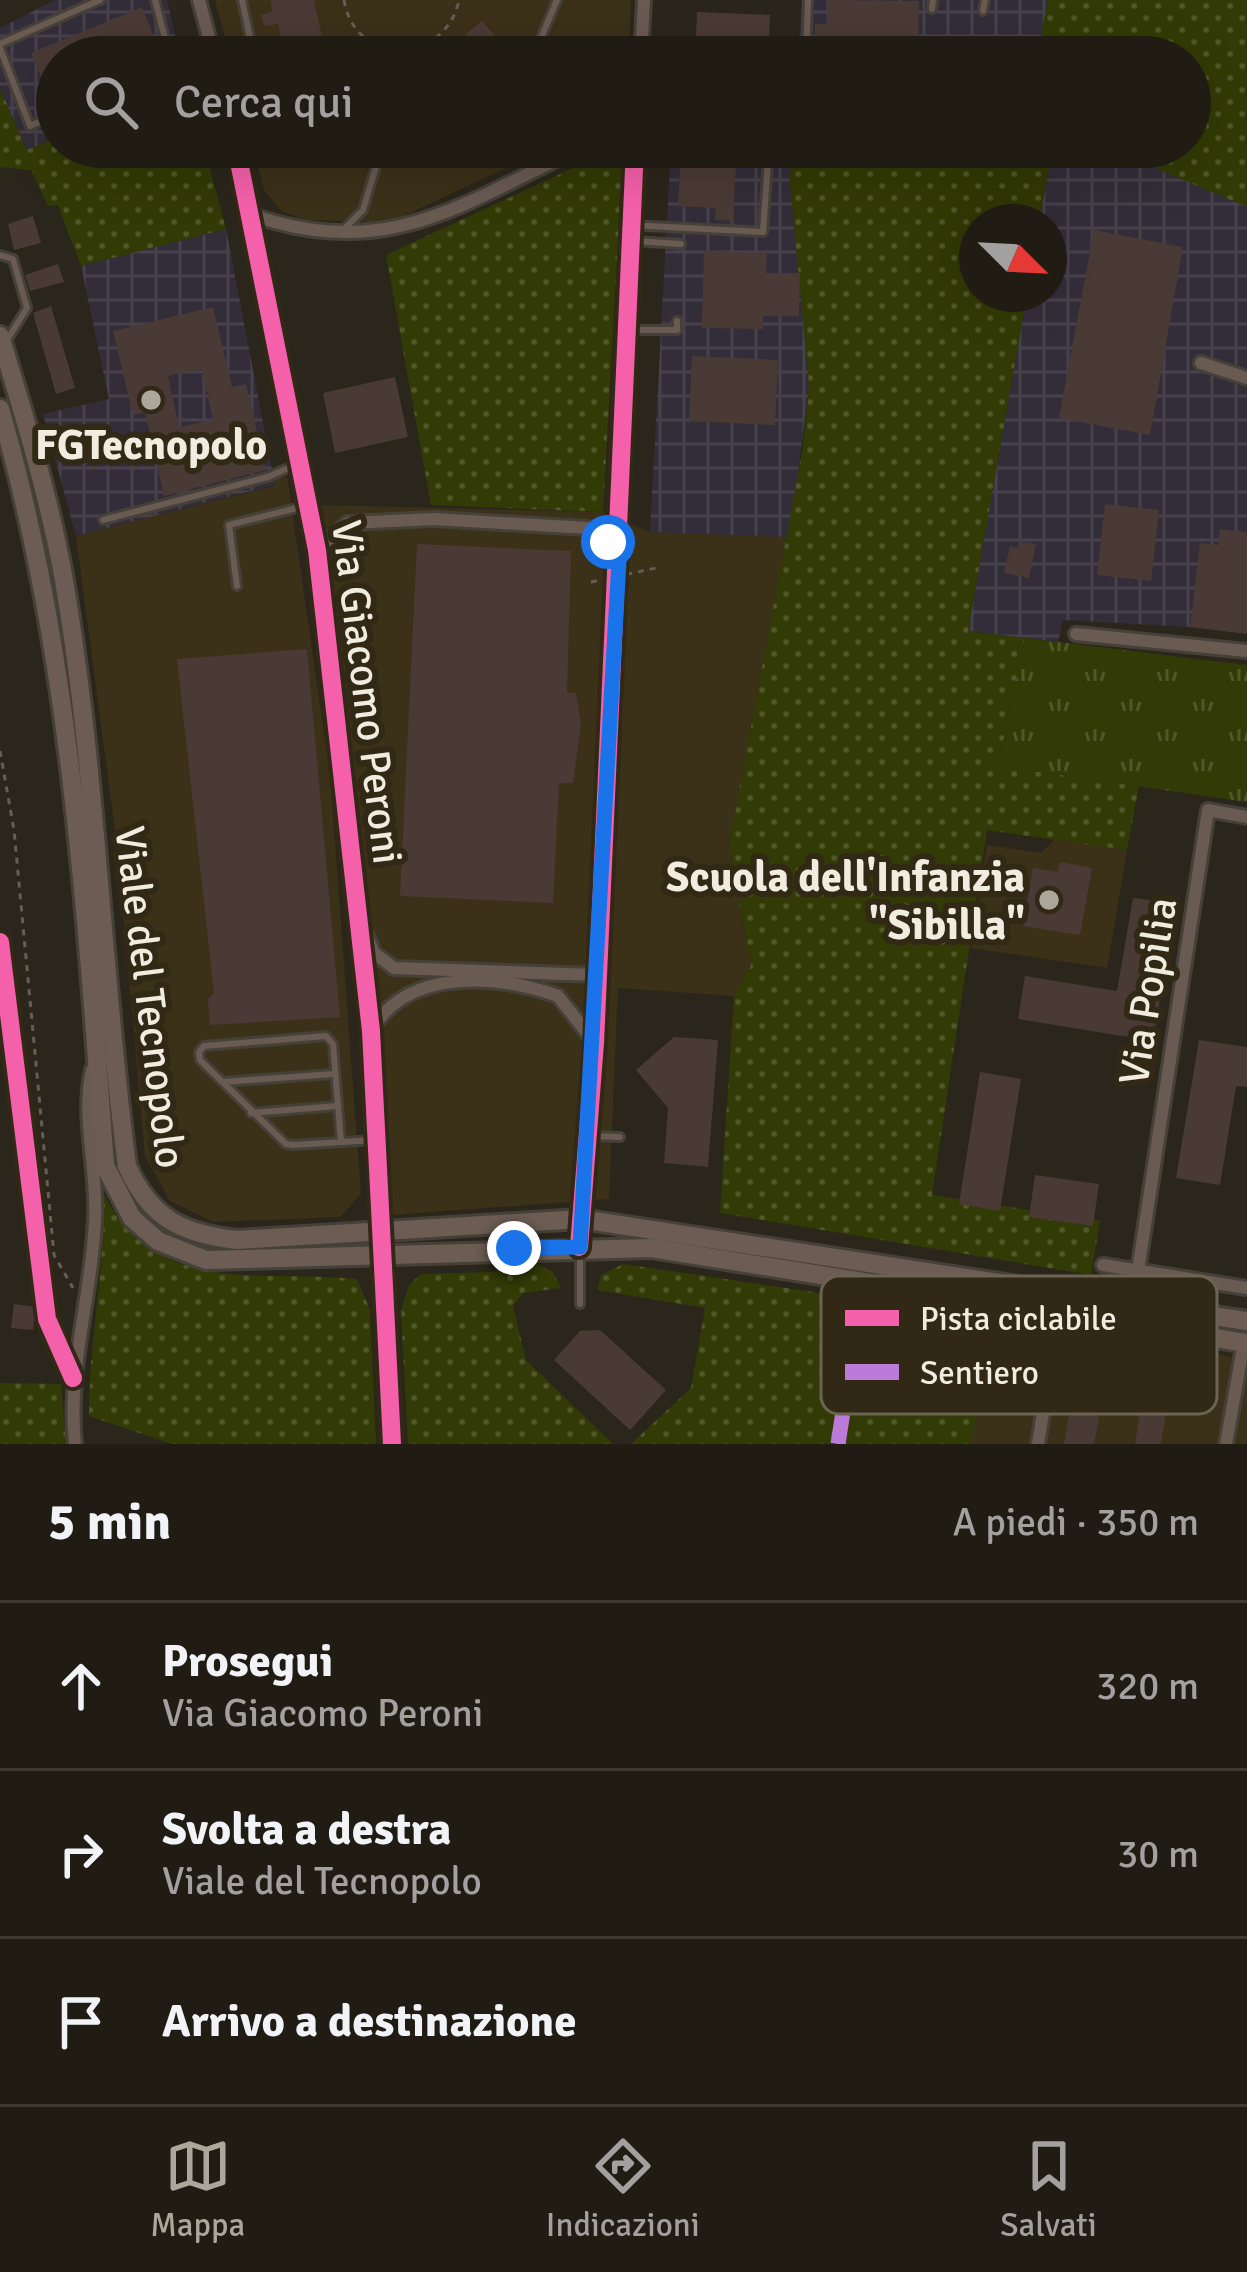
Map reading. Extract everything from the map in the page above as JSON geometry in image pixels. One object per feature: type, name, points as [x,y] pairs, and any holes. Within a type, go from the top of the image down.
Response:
[{"type":"main road","name":"Viale del Tecnopolo","points":[[2,341],[37,457],[70,621],[127,1166],[152,1210],[202,1236],[237,1240],[581,1219],[953,1276]]},
{"type":"main road","name":"Viale del Tecnopolo","points":[[0,409],[42,577],[60,696],[105,1166],[131,1218],[158,1241],[206,1260],[651,1248],[827,1276]]},
{"type":"main road","name":"Viale del Tecnopolo","points":[[1217,1316],[1247,1321]]},
{"type":"street","points":[[199,0],[208,36]]},
{"type":"street","points":[[642,36],[644,0]]},
{"type":"street","name":"Via Giacomo Peroni","points":[[241,168],[317,550],[371,1030],[392,1444]]},
{"type":"street","points":[[252,215],[310,233],[336,235],[414,224],[537,168]]},
{"type":"street","points":[[580,1247],[590,1136],[619,561],[634,168]]},
{"type":"street","points":[[1201,363],[1247,378]]},
{"type":"street","points":[[317,550],[348,523],[434,519],[587,528],[608,542],[619,561]]},
{"type":"street","points":[[1076,634],[1247,651]]},
{"type":"street","name":"Via Popilia","points":[[1138,1271],[1208,810],[1247,817]]},
{"type":"street","points":[[361,922],[374,953],[394,968],[596,975]]},
{"type":"street","points":[[371,1030],[383,1010],[430,982],[558,996],[595,1042]]},
{"type":"street","points":[[75,1444],[73,1378],[95,1221],[87,1095],[95,1057]]},
{"type":"street","points":[[1103,1265],[1170,1276]]},
{"type":"street","points":[[1217,1283],[1247,1288]]},
{"type":"street","points":[[1226,1444],[1246,1343]]},
{"type":"street","points":[[1038,1444],[1043,1414]]},
{"type":"lane","points":[[36,122],[30,125],[0,46],[100,0]]},
{"type":"lane","points":[[155,0],[164,36]]},
{"type":"lane","points":[[242,0],[246,36]]},
{"type":"lane","points":[[541,36],[556,0]]},
{"type":"lane","points":[[807,36],[808,0]]},
{"type":"lane","points":[[983,11],[985,0]]},
{"type":"lane","points":[[336,235],[361,214],[375,168]]},
{"type":"lane","points":[[630,225],[764,232],[768,168]]},
{"type":"lane","points":[[630,240],[681,244]]},
{"type":"lane","points":[[0,255],[13,260],[27,308],[2,341]]},
{"type":"lane","points":[[627,330],[677,330],[677,321]]},
{"type":"lane","points":[[103,520],[268,477],[300,462]]},
{"type":"lane","points":[[238,586],[229,525],[308,506]]},
{"type":"lane","points":[[341,1142],[333,1044],[322,1034],[204,1046],[200,1060],[286,1144],[375,1141]]},
{"type":"lane","points":[[221,1082],[333,1074]]},
{"type":"lane","points":[[250,1113],[337,1106]]},
{"type":"lane","points":[[590,1136],[620,1137]]},
{"type":"lane","points":[[580,1247],[580,1304]]},
{"type":"path","points":[[344,0],[352,25],[365,36]]},
{"type":"path","points":[[441,36],[452,23],[459,0]]},
{"type":"path","points":[[591,582],[656,568]]},
{"type":"path","points":[[0,751],[14,830],[54,1255],[62,1274],[85,1295]]},
{"type":"path","points":[[19,1118],[42,1281]]},
{"type":"shaded area","points":[[55,0],[167,0],[175,36],[36,36],[36,146],[27,150],[0,89],[0,28]]},
{"type":"shaded area","points":[[215,0],[631,0],[630,36],[224,36]]},
{"type":"shaded area","points":[[802,0],[1048,0],[1041,36],[799,36]]},
{"type":"shaded area","points":[[258,168],[506,168],[399,218],[373,222],[305,220],[281,211],[264,190]]},
{"type":"shaded area","points":[[670,168],[791,168],[809,385],[790,537],[650,532]]},
{"type":"shaded area","points":[[1049,168],[1160,168],[1247,207],[1247,630],[1063,620],[1058,642],[968,631],[1024,312],[1067,312],[1067,204],[1042,204]]},
{"type":"shaded area","points":[[226,229],[275,485],[76,536],[43,414],[109,399],[81,266]]},
{"type":"shaded area","points":[[287,476],[330,774],[361,1194],[340,1217],[213,1222],[170,1201],[145,1156],[117,846],[76,536],[274,486],[274,480]]},
{"type":"shaded area","points":[[321,505],[603,512],[650,532],[790,537],[729,845],[751,965],[734,996],[618,988],[609,1199],[393,1215]]},
{"type":"shaded area","name":"Scuola dell'Infanzia \"Sibilla\"","points":[[1055,839],[1127,850],[1107,968],[971,948],[987,845],[1041,853]]},
{"type":"shaded area","points":[[1217,1354],[1247,1359],[1247,1444],[970,1444],[977,1414],[1217,1414]]},
{"type":"green space","points":[[1048,0],[1247,0],[1247,207],[1155,168],[1211,168],[1211,36],[1041,36]]},
{"type":"green space","points":[[0,89],[27,150],[36,146],[36,168],[210,168],[226,229],[81,266],[58,205],[48,206],[31,170],[0,167]]},
{"type":"green space","points":[[573,168],[622,168],[603,512],[431,505],[386,255]]},
{"type":"green space","points":[[792,168],[1049,168],[1042,204],[959,204],[959,312],[1024,312],[968,631],[1025,638],[998,766],[1139,786],[1127,850],[987,830],[932,1195],[1100,1221],[1091,1275],[720,1213],[734,996],[751,965],[729,845],[803,447],[809,385]]},
{"type":"green space","points":[[1025,638],[1247,665],[1247,802],[998,766]]},
{"type":"green space","points":[[104,1195],[127,1228],[153,1250],[182,1264],[248,1275],[357,1279],[370,1310],[376,1444],[172,1444],[89,1416]]},
{"type":"green space","points":[[537,1264],[553,1272],[561,1288],[523,1293],[513,1306],[526,1360],[613,1444],[408,1444],[401,1310],[409,1285],[421,1274],[493,1272]]},
{"type":"green space","points":[[623,1264],[821,1293],[821,1414],[977,1414],[970,1444],[631,1444],[691,1388],[705,1308],[597,1290],[601,1275]]},
{"type":"green space","points":[[0,1383],[61,1384],[66,1444],[0,1444]]},
{"type":"building","points":[[271,0],[314,0],[322,36],[281,36],[278,24],[264,26],[261,15],[272,12]]},
{"type":"building","points":[[828,0],[919,1],[918,36],[815,36],[815,24],[827,24]]},
{"type":"building","points":[[142,7],[154,36],[72,36]]},
{"type":"building","points":[[697,12],[770,15],[769,36],[696,36]]},
{"type":"building","points":[[482,21],[495,36],[466,36]]},
{"type":"building","points":[[680,168],[736,168],[733,221],[715,220],[716,208],[678,206]]},
{"type":"building","points":[[33,216],[41,243],[14,250],[8,224]]},
{"type":"building","points":[[1094,230],[1183,247],[1150,435],[1059,418]]},
{"type":"building","points":[[704,251],[767,253],[766,273],[800,273],[799,316],[763,316],[763,329],[702,328]]},
{"type":"building","points":[[58,264],[64,282],[30,291],[25,275]]},
{"type":"building","points":[[51,306],[75,388],[56,394],[33,313]]},
{"type":"building","name":"FGTecnopolo","points":[[213,307],[232,387],[246,384],[266,470],[164,496],[145,412],[133,415],[113,331]],"holes":[[[202,369],[213,420],[179,427],[168,376]]]},
{"type":"building","points":[[692,356],[778,360],[775,425],[689,421]]},
{"type":"building","points":[[395,377],[408,437],[335,453],[323,393]]},
{"type":"building","points":[[1105,504],[1159,510],[1151,581],[1097,575]]},
{"type":"building","points":[[1220,529],[1247,532],[1247,634],[1190,627],[1200,543],[1218,545]]},
{"type":"building","points":[[1020,542],[1036,544],[1029,578],[1004,573],[1010,546],[1019,548]]},
{"type":"building","points":[[417,544],[571,551],[567,693],[576,693],[581,724],[573,783],[559,783],[553,903],[400,896]]},
{"type":"building","points":[[307,649],[340,1017],[210,1025],[208,999],[214,993],[177,659]]},
{"type":"building","points":[[1060,862],[1092,868],[1080,935],[1023,926],[1033,868],[1058,872]]},
{"type":"building","points":[[1133,898],[1176,903],[1153,1041],[1018,1019],[1025,976],[1117,991]]},
{"type":"building","points":[[674,1037],[718,1040],[708,1167],[664,1163],[668,1108],[636,1070]]},
{"type":"building","points":[[1199,1040],[1247,1047],[1247,1087],[1236,1086],[1220,1185],[1176,1178]]},
{"type":"building","points":[[980,1072],[1021,1079],[1000,1211],[959,1204]]},
{"type":"building","points":[[1035,1175],[1099,1184],[1093,1226],[1029,1217]]},
{"type":"building","points":[[14,1304],[36,1307],[33,1330],[11,1328]]},
{"type":"building","points":[[600,1330],[666,1390],[630,1430],[554,1360],[580,1331]]},
{"type":"building","points":[[1069,1414],[1100,1414],[1094,1444],[1064,1444]]},
{"type":"building","points":[[1140,1414],[1166,1414],[1161,1444],[1135,1444]]},
{"type":"marked path","points":[[838,1444],[843,1414]]},
{"type":"cycle path","points":[[240,168],[317,550],[371,1031],[392,1444]]},
{"type":"cycle path","points":[[579,1247],[595,1043],[634,168]]},
{"type":"cycle path","points":[[0,942],[47,1319],[73,1378]]},
{"type":"place","name":"FGTecnopolo","points":[[151,400]]},
{"type":"place","name":"Scuola dell'Infanzia \"Sibilla\"","points":[[1049,900]]},
{"type":"route","points":[[514,1248],[580,1247],[590,1136],[619,561],[608,542]]}]
